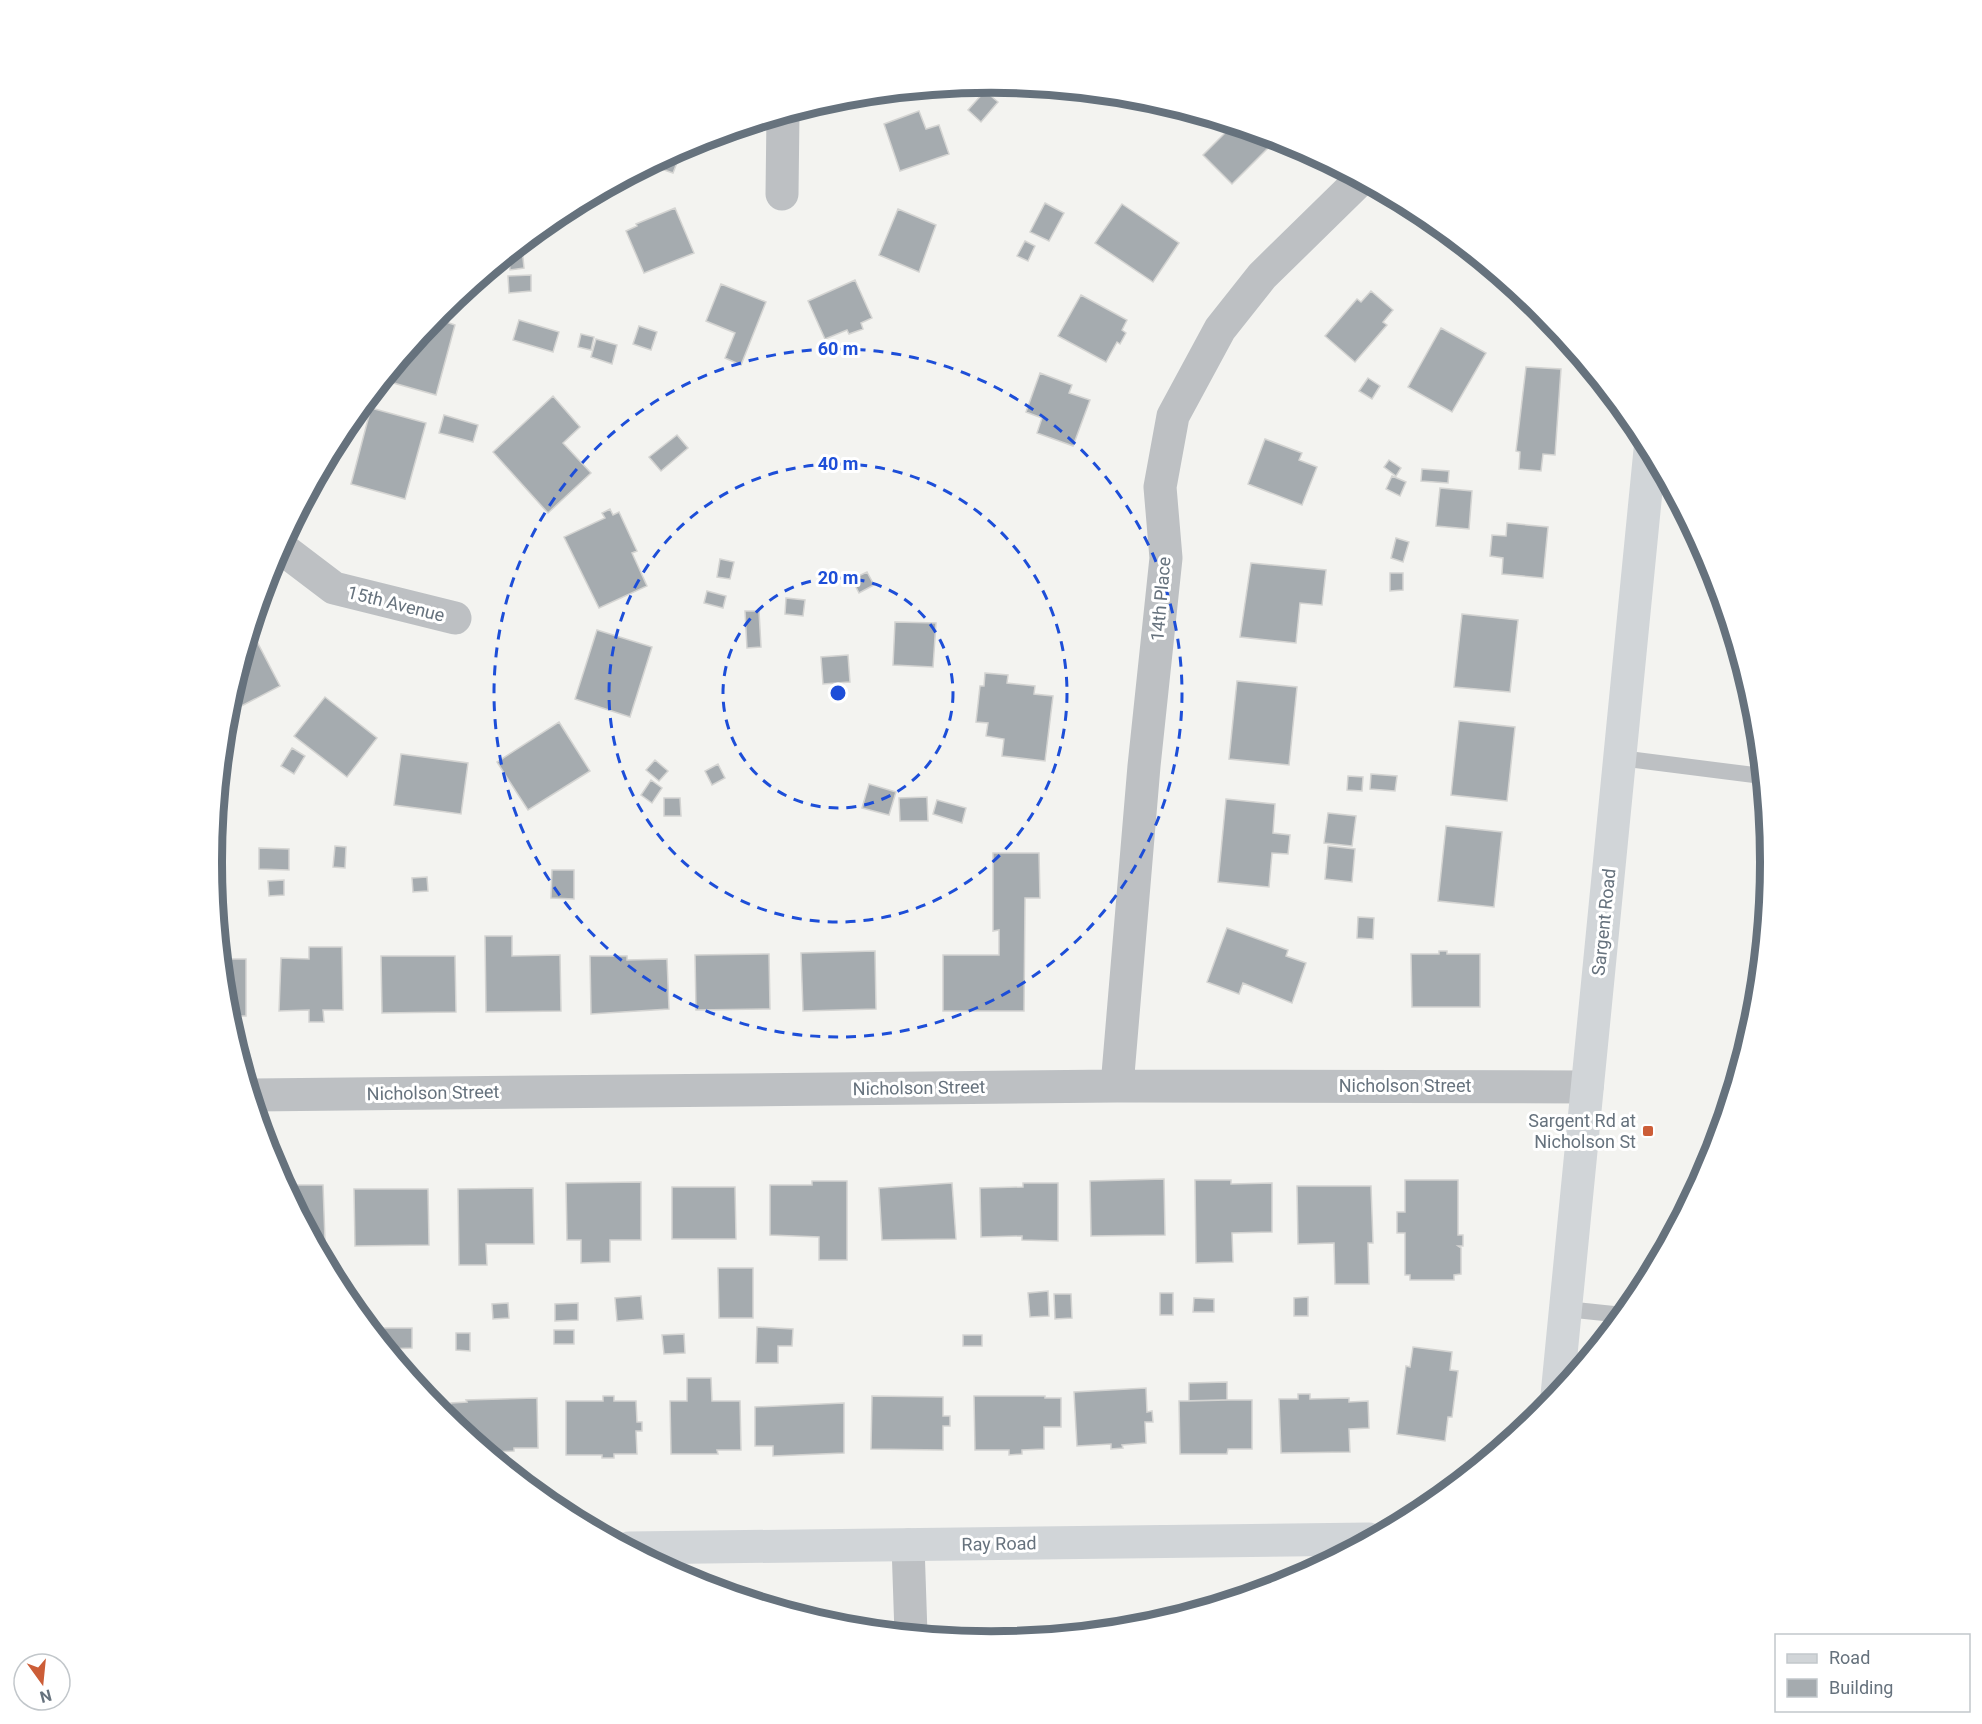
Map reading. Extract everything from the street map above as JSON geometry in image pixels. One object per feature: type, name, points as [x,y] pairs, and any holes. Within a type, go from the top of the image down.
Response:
[{"type":"main road","name":"Sargent Road","points":[[1559,1380],[1649,465]]},
{"type":"main road","name":"Ray Road","points":[[643,1548],[1354,1539]]},
{"type":"street","points":[[782,194],[783,122]]},
{"type":"street","name":"14th Place","points":[[1117,1086],[1144,766],[1166,558],[1160,487],[1173,416],[1220,329],[1262,276],[1355,185]]},
{"type":"street","name":"15th Avenue","points":[[288,553],[334,588],[455,618]]},
{"type":"street","name":"Nicholson Street","points":[[259,1095],[1117,1086],[1587,1087]]},
{"type":"street","points":[[908,1545],[911,1626]]},
{"type":"lane","points":[[1620,758],[1754,775]]},
{"type":"lane","points":[[1566,1309],[1612,1314]]},
{"type":"building","points":[[983,93],[988,93],[998,102],[981,122],[968,110]]},
{"type":"building","points":[[919,111],[926,129],[939,125],[949,154],[900,171],[884,124]]},
{"type":"building","points":[[1227,131],[1267,145],[1268,148],[1232,184],[1203,155]]},
{"type":"building","points":[[678,160],[673,173],[660,168]]},
{"type":"building","points":[[1045,203],[1064,213],[1049,241],[1030,232]]},
{"type":"building","points":[[1122,204],[1179,243],[1153,282],[1095,243]]},
{"type":"building","points":[[675,208],[694,253],[644,273],[626,231],[637,226],[636,224]]},
{"type":"building","points":[[898,209],[936,225],[919,272],[879,255]]},
{"type":"building","points":[[1025,241],[1035,246],[1028,261],[1017,256]]},
{"type":"building","points":[[522,252],[524,268],[510,270],[510,263]]},
{"type":"building","points":[[531,275],[531,291],[509,293],[508,276]]},
{"type":"building","points":[[855,280],[872,318],[861,323],[863,329],[849,334],[847,330],[825,339],[808,301]]},
{"type":"building","points":[[721,284],[766,302],[741,365],[725,358],[735,333],[706,321]]},
{"type":"building","points":[[1371,291],[1393,310],[1383,322],[1387,325],[1355,362],[1325,336],[1357,299],[1361,302]]},
{"type":"building","points":[[1081,295],[1127,320],[1122,330],[1126,333],[1120,344],[1117,342],[1106,362],[1058,336]]},
{"type":"building","points":[[519,320],[559,332],[553,352],[513,340]]},
{"type":"building","points":[[444,321],[455,325],[436,395],[391,382]]},
{"type":"building","points":[[639,326],[657,332],[651,350],[633,344]]},
{"type":"building","points":[[1441,328],[1486,353],[1452,412],[1408,387]]},
{"type":"building","points":[[581,334],[594,337],[591,350],[578,347]]},
{"type":"building","points":[[596,339],[617,345],[612,364],[591,357]]},
{"type":"building","points":[[1526,367],[1561,369],[1555,455],[1543,454],[1541,471],[1519,469],[1520,452],[1516,451]]},
{"type":"building","points":[[1040,373],[1072,385],[1069,393],[1090,400],[1073,446],[1037,433],[1042,418],[1026,412]]},
{"type":"building","points":[[1368,378],[1380,386],[1372,399],[1359,391]]},
{"type":"building","points":[[553,396],[580,427],[563,443],[591,473],[548,513],[493,452]]},
{"type":"building","points":[[371,408],[426,423],[405,499],[351,484]]},
{"type":"building","points":[[444,415],[478,425],[473,442],[439,433]]},
{"type":"building","points":[[677,435],[688,448],[661,471],[649,457]]},
{"type":"building","points":[[1265,439],[1302,453],[1299,460],[1317,467],[1302,505],[1248,484]]},
{"type":"building","points":[[1389,460],[1401,468],[1396,476],[1384,467]]},
{"type":"building","points":[[1422,469],[1449,471],[1448,483],[1421,481]]},
{"type":"building","points":[[1392,476],[1406,482],[1400,496],[1386,489]]},
{"type":"building","points":[[1440,488],[1472,491],[1469,529],[1436,526]]},
{"type":"building","points":[[610,509],[613,515],[619,512],[637,551],[632,553],[647,586],[599,608],[564,537],[605,518],[602,513]]},
{"type":"building","points":[[1507,523],[1548,527],[1543,578],[1502,574],[1503,558],[1490,556],[1492,535],[1506,536]]},
{"type":"building","points":[[1396,538],[1409,542],[1403,562],[1391,558]]},
{"type":"building","points":[[720,559],[734,562],[730,579],[717,577]]},
{"type":"building","points":[[1251,563],[1326,570],[1322,605],[1300,603],[1296,643],[1240,637]]},
{"type":"building","points":[[867,572],[874,585],[859,593],[852,579]]},
{"type":"building","points":[[1390,573],[1403,573],[1403,590],[1390,591]]},
{"type":"building","points":[[707,591],[726,596],[723,608],[704,603]]},
{"type":"building","points":[[786,598],[805,600],[803,616],[785,614]]},
{"type":"building","points":[[745,611],[759,611],[761,647],[747,648]]},
{"type":"building","points":[[1462,614],[1518,620],[1510,692],[1454,687]]},
{"type":"building","points":[[895,622],[936,623],[933,667],[893,665]]},
{"type":"building","points":[[597,630],[652,647],[630,717],[575,699]]},
{"type":"building","points":[[256,639],[280,686],[238,708]]},
{"type":"building","points":[[848,655],[850,682],[823,684],[821,657]]},
{"type":"building","points":[[985,673],[1008,675],[1007,683],[1035,686],[1034,694],[1053,696],[1045,761],[1002,756],[1004,739],[986,736],[988,723],[976,722],[980,686],[984,686]]},
{"type":"building","points":[[1237,681],[1297,687],[1289,765],[1229,759]]},
{"type":"building","points":[[325,697],[377,738],[347,777],[294,736]]},
{"type":"building","points":[[1459,721],[1515,727],[1507,801],[1451,795]]},
{"type":"building","points":[[559,722],[590,771],[528,810],[497,762]]},
{"type":"building","points":[[292,748],[305,756],[294,774],[281,766]]},
{"type":"building","points":[[401,754],[468,763],[461,814],[394,805]]},
{"type":"building","points":[[655,760],[668,771],[659,781],[646,770]]},
{"type":"building","points":[[718,764],[725,778],[712,785],[705,771]]},
{"type":"building","points":[[1371,774],[1397,776],[1395,791],[1370,789]]},
{"type":"building","points":[[1348,776],[1363,777],[1362,791],[1347,790]]},
{"type":"building","points":[[651,780],[662,788],[652,803],[641,795]]},
{"type":"building","points":[[869,784],[896,792],[889,815],[862,808]]},
{"type":"building","points":[[927,797],[928,821],[900,821],[899,798]]},
{"type":"building","points":[[664,798],[680,798],[681,816],[664,816]]},
{"type":"building","points":[[1226,799],[1275,804],[1273,833],[1290,835],[1288,854],[1272,853],[1269,887],[1218,882]]},
{"type":"building","points":[[937,800],[966,808],[962,823],[933,814]]},
{"type":"building","points":[[1328,813],[1356,816],[1352,846],[1324,843]]},
{"type":"building","points":[[1446,826],[1502,832],[1494,907],[1438,901]]},
{"type":"building","points":[[335,846],[346,847],[345,868],[333,867]]},
{"type":"building","points":[[1328,846],[1355,849],[1352,882],[1325,879]]},
{"type":"building","points":[[259,848],[289,849],[289,870],[259,869]]},
{"type":"building","points":[[993,853],[1039,853],[1040,898],[1025,898],[1024,1011],[943,1011],[943,955],[999,955],[999,930],[993,931]]},
{"type":"building","points":[[552,870],[574,870],[574,899],[551,898]]},
{"type":"building","points":[[427,877],[428,891],[413,892],[412,878]]},
{"type":"building","points":[[284,880],[284,895],[269,896],[268,881]]},
{"type":"building","points":[[1358,917],[1374,918],[1373,939],[1357,938]]},
{"type":"building","points":[[1227,928],[1288,950],[1286,956],[1306,963],[1292,1003],[1243,983],[1239,994],[1207,982]]},
{"type":"building","points":[[485,936],[512,936],[512,956],[560,955],[561,1011],[486,1012]]},
{"type":"building","points":[[309,947],[342,947],[343,1010],[323,1010],[324,1022],[309,1022],[309,1010],[279,1011],[281,958],[309,959]]},
{"type":"building","points":[[875,951],[876,1009],[803,1011],[801,953]]},
{"type":"building","points":[[1439,951],[1447,951],[1447,954],[1480,954],[1480,1007],[1412,1007],[1411,954],[1439,954]]},
{"type":"building","points":[[769,954],[770,1009],[696,1010],[695,955]]},
{"type":"building","points":[[381,956],[455,956],[456,1012],[382,1013]]},
{"type":"building","points":[[590,956],[627,956],[627,960],[667,959],[669,1009],[591,1014]]},
{"type":"building","points":[[229,959],[246,959],[246,1016],[238,1016]]},
{"type":"building","points":[[1164,1179],[1165,1235],[1091,1236],[1090,1181]]},
{"type":"building","points":[[1195,1180],[1231,1180],[1231,1184],[1272,1183],[1272,1232],[1232,1233],[1233,1262],[1196,1263]]},
{"type":"building","points":[[1405,1180],[1458,1180],[1458,1235],[1463,1235],[1463,1246],[1458,1246],[1461,1248],[1461,1274],[1454,1275],[1454,1280],[1410,1280],[1410,1275],[1405,1275],[1405,1233],[1397,1233],[1397,1212],[1405,1212]]},
{"type":"building","points":[[812,1181],[847,1181],[847,1260],[819,1260],[819,1237],[770,1235],[770,1185],[812,1185]]},
{"type":"building","points":[[641,1182],[641,1240],[610,1240],[610,1262],[581,1263],[581,1240],[567,1240],[566,1183]]},
{"type":"building","points":[[952,1183],[956,1239],[882,1240],[879,1188]]},
{"type":"building","points":[[1023,1183],[1058,1183],[1058,1241],[1022,1240],[1022,1236],[981,1237],[980,1188],[1023,1187]]},
{"type":"building","points":[[294,1185],[323,1185],[325,1241],[322,1241]]},
{"type":"building","points":[[1297,1186],[1371,1186],[1373,1243],[1368,1243],[1369,1284],[1335,1284],[1334,1243],[1298,1244]]},
{"type":"building","points":[[672,1187],[735,1187],[736,1239],[672,1239]]},
{"type":"building","points":[[533,1188],[534,1244],[486,1244],[487,1265],[459,1265],[458,1189]]},
{"type":"building","points":[[354,1189],[428,1189],[429,1245],[355,1246]]},
{"type":"building","points":[[718,1268],[753,1268],[753,1318],[719,1318]]},
{"type":"building","points":[[1048,1291],[1049,1316],[1030,1317],[1028,1293]]},
{"type":"building","points":[[1160,1293],[1173,1293],[1173,1315],[1160,1315]]},
{"type":"building","points":[[1054,1294],[1071,1294],[1072,1318],[1055,1319]]},
{"type":"building","points":[[641,1296],[643,1319],[617,1321],[615,1298]]},
{"type":"building","points":[[1308,1297],[1308,1316],[1294,1316],[1294,1298]]},
{"type":"building","points":[[1194,1298],[1214,1299],[1214,1312],[1193,1312]]},
{"type":"building","points":[[508,1303],[509,1318],[493,1319],[492,1304]]},
{"type":"building","points":[[578,1303],[578,1320],[555,1321],[555,1304]]},
{"type":"building","points":[[757,1327],[793,1329],[792,1346],[778,1346],[778,1363],[756,1363]]},
{"type":"building","points":[[384,1328],[412,1328],[412,1348],[396,1349],[384,1334]]},
{"type":"building","points":[[554,1330],[574,1330],[574,1344],[554,1344]]},
{"type":"building","points":[[456,1333],[470,1333],[470,1351],[456,1350]]},
{"type":"building","points":[[684,1334],[685,1353],[664,1354],[662,1335]]},
{"type":"building","points":[[963,1335],[982,1335],[982,1346],[963,1346]]},
{"type":"building","points":[[1413,1347],[1452,1352],[1450,1370],[1458,1371],[1452,1417],[1448,1417],[1445,1441],[1397,1434],[1406,1366],[1410,1367]]},
{"type":"building","points":[[687,1378],[711,1378],[712,1401],[740,1401],[741,1450],[717,1450],[718,1454],[671,1454],[670,1401],[687,1401]]},
{"type":"building","points":[[1227,1382],[1227,1400],[1189,1401],[1189,1383]]},
{"type":"building","points":[[1146,1388],[1147,1412],[1152,1411],[1153,1422],[1145,1422],[1146,1443],[1122,1445],[1123,1448],[1111,1449],[1111,1444],[1077,1446],[1074,1392]]},
{"type":"building","points":[[1298,1394],[1310,1394],[1310,1399],[1349,1398],[1349,1402],[1368,1401],[1369,1428],[1349,1429],[1350,1452],[1281,1453],[1279,1399],[1298,1399]]},
{"type":"building","points":[[603,1396],[614,1396],[614,1401],[636,1401],[637,1422],[642,1422],[642,1431],[636,1431],[637,1454],[614,1454],[614,1458],[602,1458],[602,1455],[566,1455],[566,1401],[603,1401]]},
{"type":"building","points":[[872,1396],[943,1397],[943,1416],[950,1416],[950,1426],[943,1426],[943,1450],[871,1449]]},
{"type":"building","points":[[974,1396],[1061,1398],[1061,1427],[1044,1427],[1044,1449],[1022,1450],[1022,1454],[1009,1455],[1009,1450],[975,1450]]},
{"type":"building","points":[[537,1398],[538,1448],[514,1448],[514,1451],[498,1452],[451,1410],[451,1403],[467,1402],[466,1400]]},
{"type":"building","points":[[1252,1400],[1252,1449],[1228,1449],[1227,1454],[1180,1454],[1179,1401]]},
{"type":"building","points":[[844,1403],[844,1453],[773,1456],[773,1446],[755,1446],[755,1407]]},
{"type":"place","name":"Sargent Rd at Nicholson St","points":[[1648,1131]]}]
